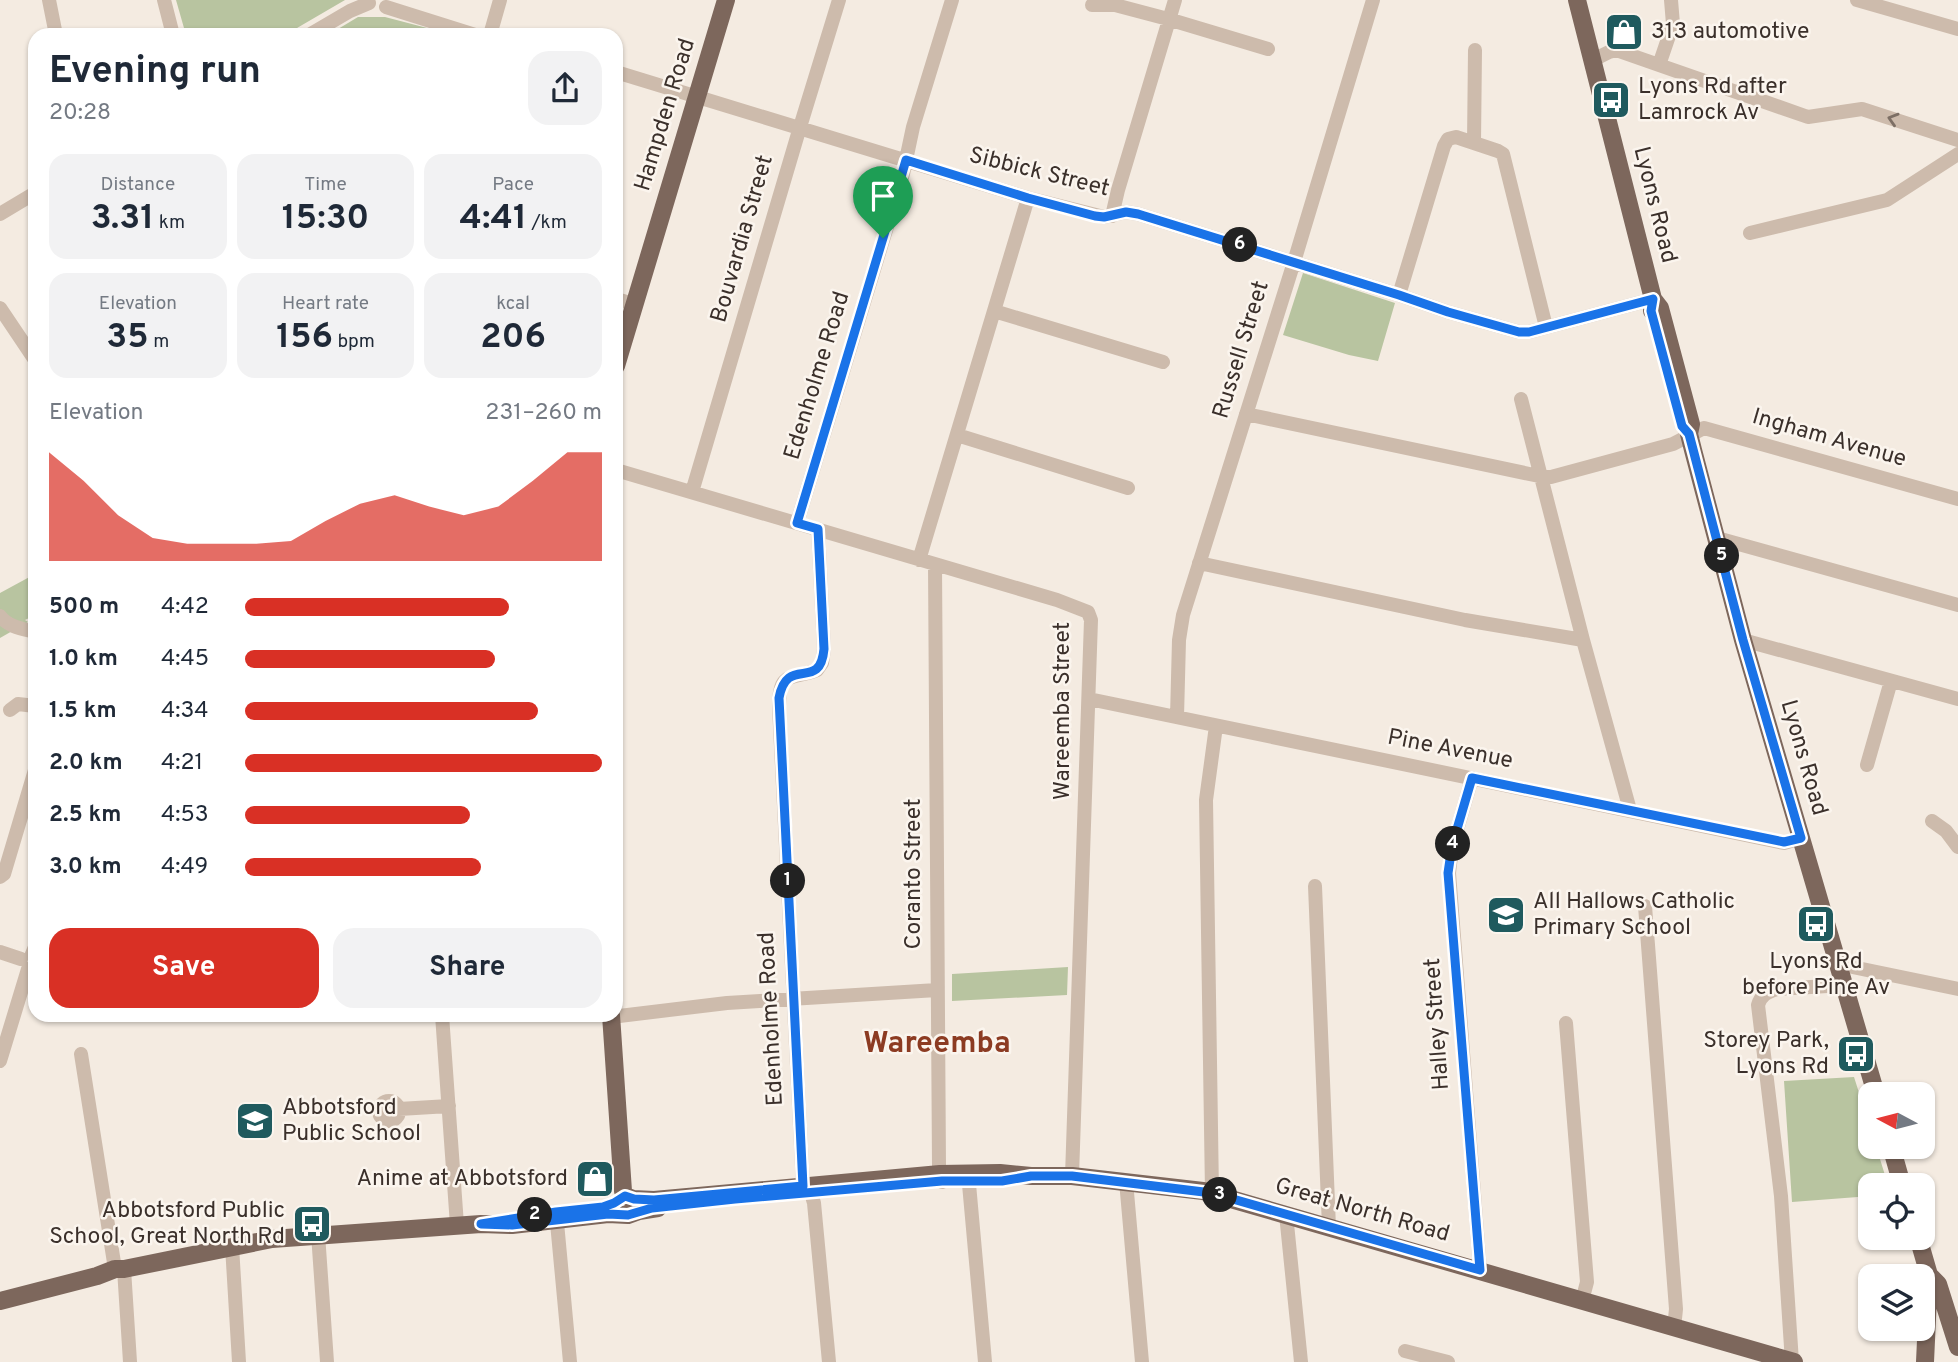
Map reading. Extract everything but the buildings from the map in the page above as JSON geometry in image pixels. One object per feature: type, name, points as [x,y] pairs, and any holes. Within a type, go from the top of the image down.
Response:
[{"type":"main road","name":"Hampden Road","points":[[623,342],[726,0]]},
{"type":"main road","name":"Lyons Road","points":[[1577,0],[1653,299],[1660,308],[1664,322],[1690,424],[1689,434],[1743,640],[1872,1082]]},
{"type":"main road","points":[[611,1022],[626,1204]]},
{"type":"main road","name":"Great North Road","points":[[0,1301],[120,1269],[272,1238],[481,1224],[512,1225],[626,1204],[664,1207],[807,1189],[941,1178],[968,1177],[1002,1181],[1031,1176],[1072,1176],[1212,1193],[1480,1270],[1763,1357],[1793,1362]]},
{"type":"main road","points":[[1935,1281],[1958,1348]]},
{"type":"main road","points":[[1925,1362],[1926,1341]]},
{"type":"street","points":[[49,0],[55,28]]},
{"type":"street","points":[[164,0],[171,28]]},
{"type":"street","points":[[492,28],[500,0]]},
{"type":"street","name":"Bouvardia Street","points":[[692,492],[839,0]]},
{"type":"street","name":"Edenholme Road","points":[[797,523],[953,0]]},
{"type":"street","points":[[1112,216],[1175,0]]},
{"type":"street","name":"Russell Street","points":[[1177,718],[1180,631],[1373,0]]},
{"type":"street","points":[[1659,65],[1673,24],[1671,0]]},
{"type":"street","points":[[1857,0],[1958,29]]},
{"type":"street","points":[[321,28],[369,1],[372,8],[378,11],[387,4],[455,28]]},
{"type":"street","points":[[1092,5],[1115,5],[1268,49]]},
{"type":"street","points":[[1474,143],[1475,50]]},
{"type":"street","points":[[1591,61],[1616,50],[1808,117],[1862,109],[1958,140]]},
{"type":"street","name":"Sibbick Street","points":[[623,74],[1028,198],[1095,216],[1112,216],[1126,212],[1138,214],[1519,332],[1529,332],[1653,299]]},
{"type":"street","points":[[1399,295],[1444,146],[1448,139],[1455,137],[1503,154],[1546,327]]},
{"type":"street","points":[[1750,233],[1887,200],[1958,154]]},
{"type":"street","points":[[0,214],[28,197]]},
{"type":"street","points":[[919,560],[1028,198]]},
{"type":"street","points":[[623,301],[634,304]]},
{"type":"street","points":[[0,308],[28,350]]},
{"type":"street","points":[[994,311],[1163,362]]},
{"type":"street","points":[[1521,399],[1539,476],[1630,810]]},
{"type":"street","points":[[1246,414],[1551,477],[1673,443],[1689,434]]},
{"type":"street","name":"Ingham Avenue","points":[[1689,434],[1704,428],[1958,499]]},
{"type":"street","points":[[957,435],[1128,488]]},
{"type":"street","name":"Wareemba Street","points":[[623,472],[1057,600],[1088,612],[1091,620],[1089,699],[1072,1176]]},
{"type":"street","name":"Edenholme Road","points":[[818,529],[824,649],[822,663],[817,670],[786,679],[779,698],[794,999],[807,1189],[814,1203],[829,1362]]},
{"type":"street","points":[[1717,538],[1958,605]]},
{"type":"street","points":[[1199,563],[1465,620],[1583,640]]},
{"type":"street","name":"Coranto Street","points":[[935,565],[937,990],[941,1178]]},
{"type":"street","points":[[0,616],[15,627],[28,630]]},
{"type":"street","points":[[1743,640],[1958,699]]},
{"type":"street","points":[[1867,765],[1891,681]]},
{"type":"street","name":"Pine Avenue","points":[[1089,699],[1784,842],[1801,838]]},
{"type":"street","points":[[10,710],[18,704],[28,705]]},
{"type":"street","points":[[1212,1193],[1206,800],[1216,726]]},
{"type":"street","name":"Halley Street","points":[[1472,778],[1452,846],[1448,873],[1480,1270]]},
{"type":"street","points":[[0,877],[4,874],[28,793]]},
{"type":"street","points":[[1932,821],[1946,831],[1958,847]]},
{"type":"street","points":[[1315,886],[1329,1227]]},
{"type":"street","points":[[1645,906],[1676,1309],[1674,1328]]},
{"type":"street","points":[[0,952],[28,958]]},
{"type":"street","points":[[1838,964],[1958,989]]},
{"type":"street","points":[[0,1061],[28,969]]},
{"type":"street","points":[[1793,1362],[1781,1196],[1758,1005],[1767,992],[1777,989],[1844,985]]},
{"type":"street","points":[[623,1015],[716,1004],[937,990]]},
{"type":"street","points":[[443,1022],[457,1226]]},
{"type":"street","points":[[1566,1023],[1587,1282],[1582,1301]]},
{"type":"street","points":[[82,1054],[120,1269],[130,1362]]},
{"type":"street","points":[[399,1109],[449,1106]]},
{"type":"street","points":[[968,1177],[985,1362]]},
{"type":"street","points":[[1126,1181],[1142,1362]]},
{"type":"street","points":[[1286,1214],[1300,1362]]},
{"type":"street","points":[[556,1216],[570,1362]]},
{"type":"street","points":[[318,1234],[327,1362]]},
{"type":"street","points":[[232,1246],[239,1362]]},
{"type":"street","points":[[1405,1351],[1448,1362]]},
{"type":"green space","points":[[176,0],[345,0],[297,28],[184,28]]},
{"type":"green space","points":[[358,17],[385,17],[427,28],[340,28]]},
{"type":"green space","points":[[1303,273],[1395,303],[1378,361],[1283,335]]},
{"type":"green space","points":[[28,578],[28,618],[25,620],[28,622],[0,638],[0,593]]},
{"type":"green space","points":[[1068,967],[1067,995],[952,1001],[952,974]]},
{"type":"green space","points":[[1854,1077],[1858,1089],[1858,1159],[1880,1159],[1884,1173],[1858,1173],[1858,1197],[1792,1202],[1784,1081]]},
{"type":"place","name":"313 automotive","points":[[1624,32]]},
{"type":"place","name":"Lyons Rd after Lamrock Av","points":[[1611,100]]},
{"type":"place","name":"All Hallows Catholic Primary School","points":[[1506,915]]},
{"type":"place","name":"Lyons Rd before Pine Av","points":[[1816,924]]},
{"type":"place","name":"Storey Park, Lyons Rd","points":[[1856,1054]]},
{"type":"place","name":"Abbotsford Public School","points":[[255,1121]]},
{"type":"place","name":"Anime at Abbotsford","points":[[595,1179]]},
{"type":"place","name":"Abbotsford Public School, Great North Rd","points":[[312,1224]]},
{"type":"district","name":"Wareemba","points":[[937,1044]]},
{"type":"route","points":[[883,238],[797,523],[818,529],[824,649],[822,663],[817,670],[786,679],[779,698],[803,1186],[654,1200],[625,1196],[603,1207],[556,1212],[556,1220],[512,1225],[481,1224],[556,1212],[556,1220],[608,1214],[628,1215],[652,1208],[735,1199],[942,1181],[1002,1181],[1031,1176],[1072,1176],[1212,1193],[1480,1270],[1448,873],[1452,846],[1472,778],[1784,842],[1801,838],[1743,640],[1689,434],[1682,426],[1651,311],[1653,299],[1529,332],[1519,332],[1138,214],[1126,212],[1104,217],[1095,216],[906,160],[883,238]]}]
